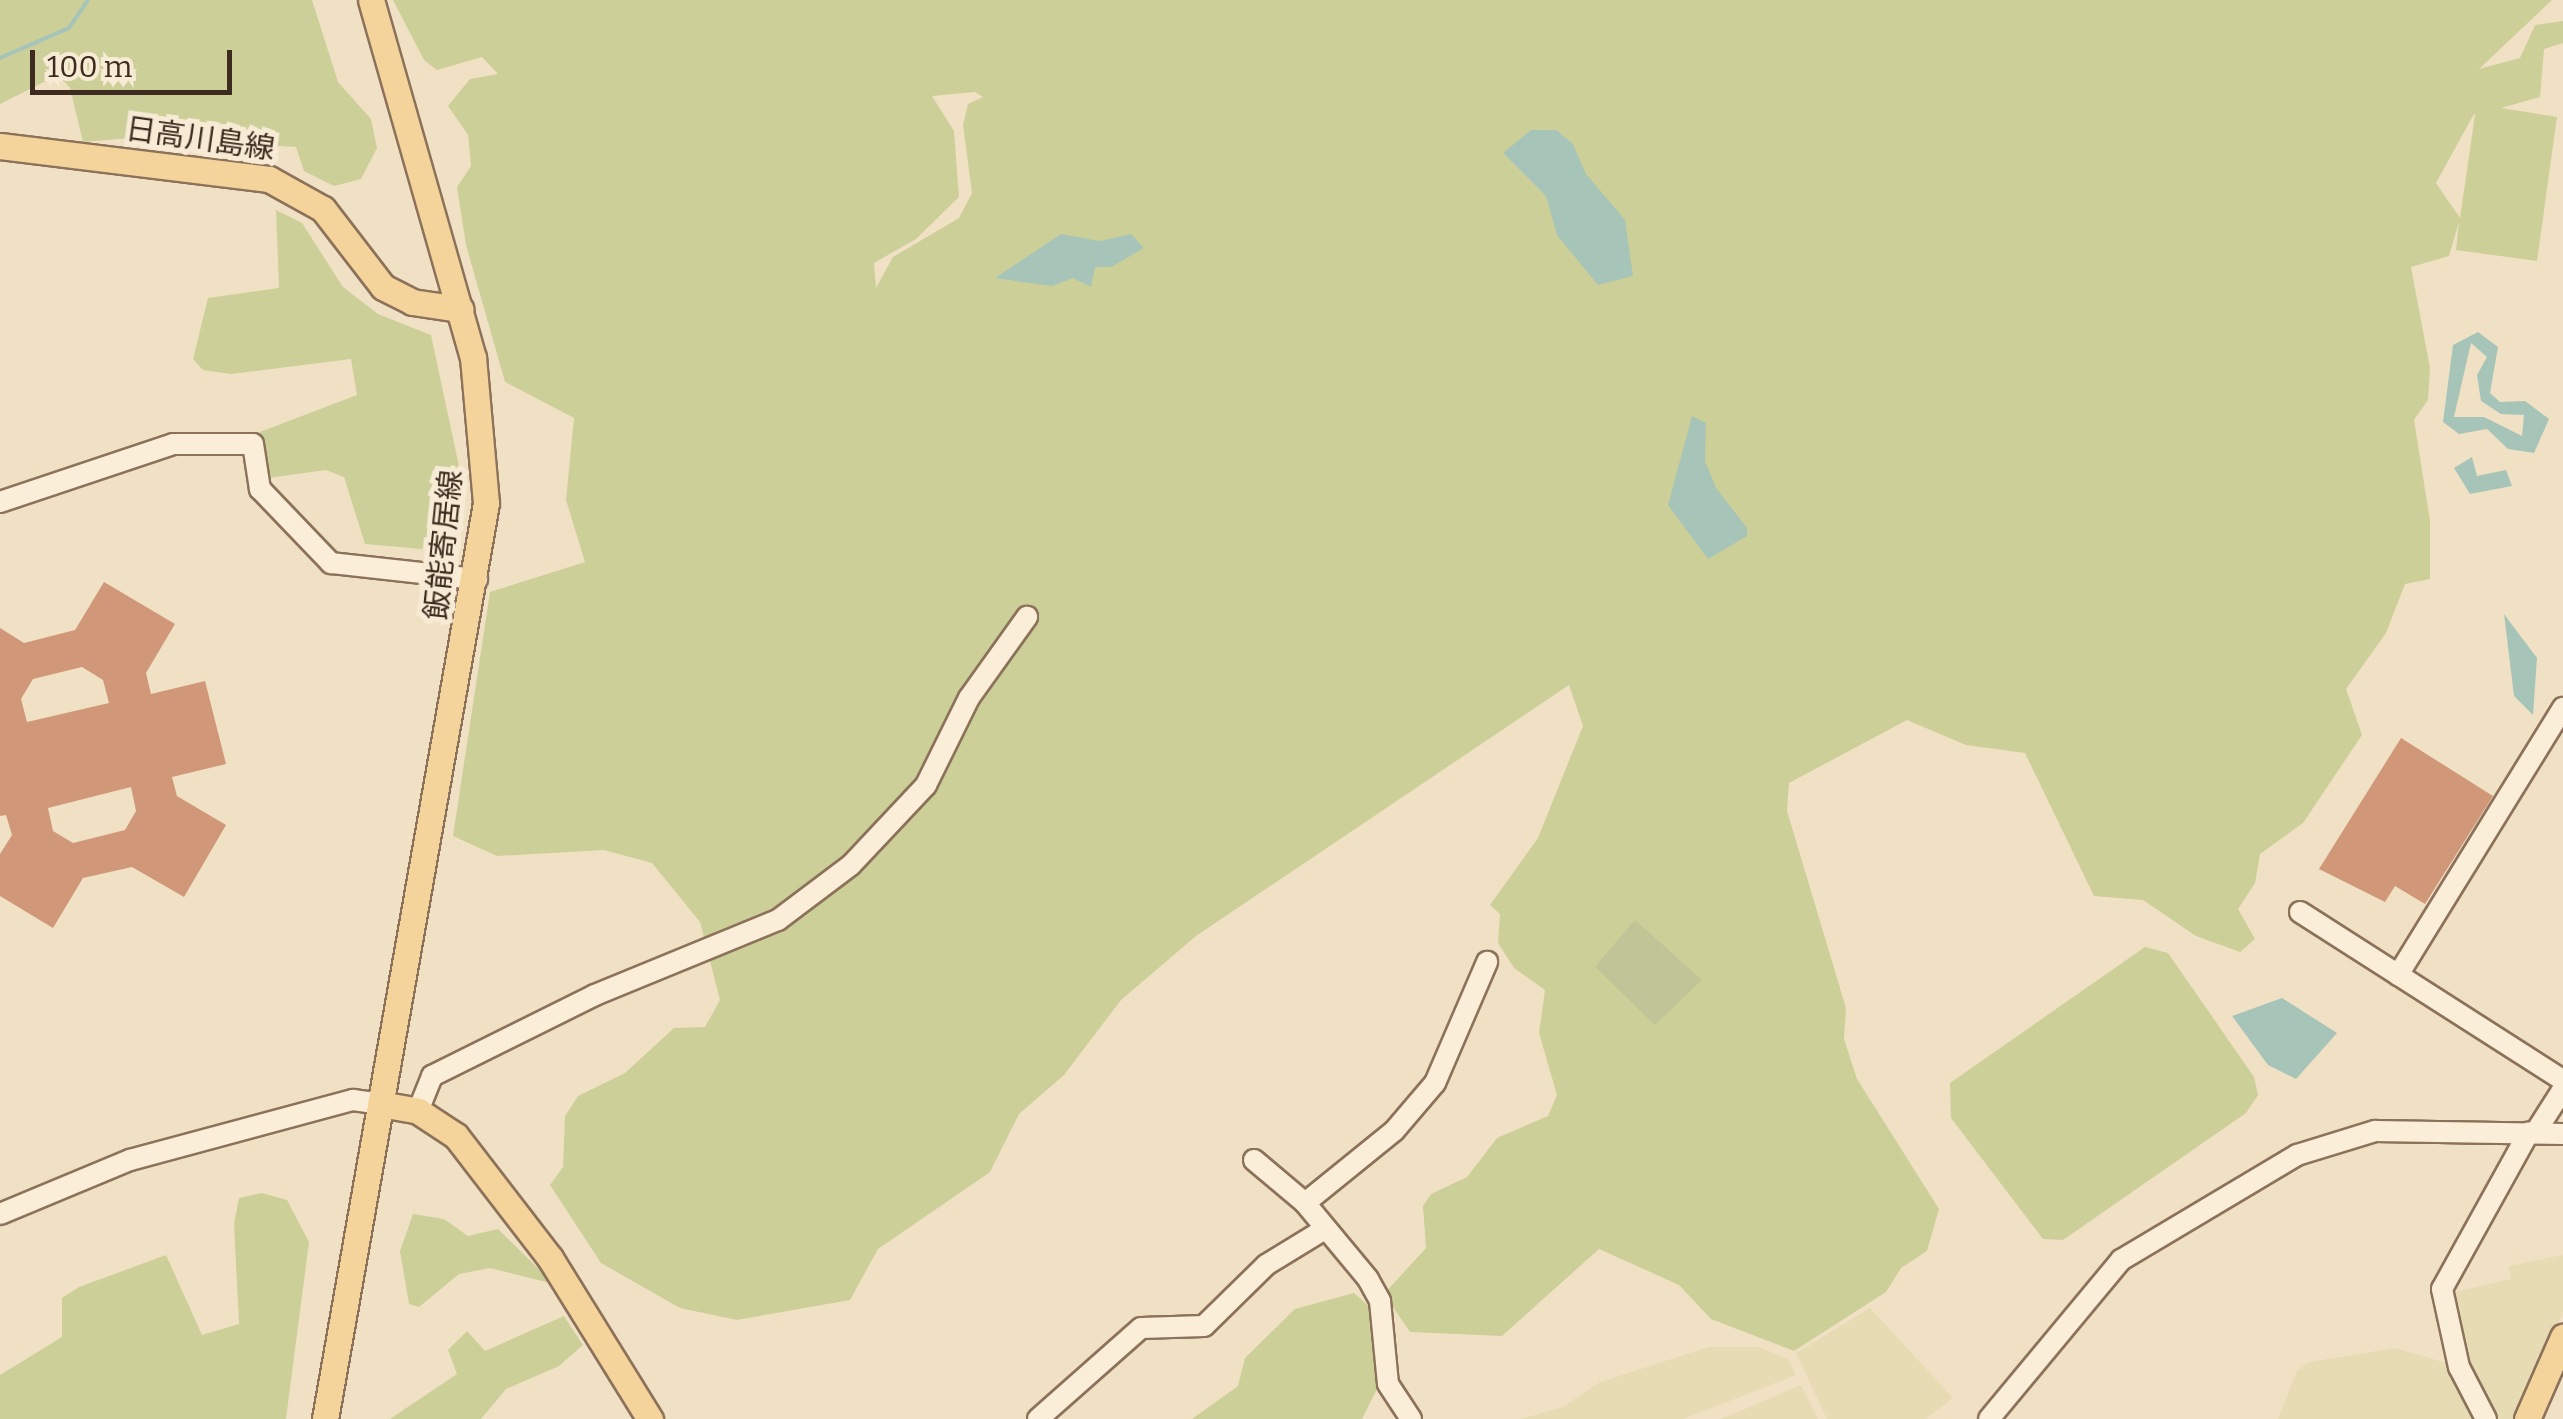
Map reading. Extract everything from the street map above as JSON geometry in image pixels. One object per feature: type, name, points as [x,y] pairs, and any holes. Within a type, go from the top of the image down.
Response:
[{"type":"main road","name":"飯能寄居線","points":[[325,1419],[478,579],[486,442],[460,308],[372,0]]},
{"type":"main road","name":"日高川島線","points":[[0,146],[269,179],[322,209],[383,287],[412,302],[460,308]]},
{"type":"main road","points":[[380,1104],[418,1112],[456,1136],[510,1205],[650,1419]]},
{"type":"main road","points":[[2527,1419],[2563,1336]]},
{"type":"street","points":[[0,502],[172,444],[254,444],[260,489],[332,563],[478,579]]},
{"type":"street","points":[[418,1112],[432,1076],[595,995],[778,920],[850,865],[926,785],[969,698],[1027,617]]},
{"type":"street","points":[[2398,975],[2563,708]]},
{"type":"street","points":[[2300,912],[2563,1080]]},
{"type":"street","points":[[1305,1204],[1394,1131],[1436,1083],[1487,962]]},
{"type":"street","points":[[2486,1419],[2459,1366],[2442,1289],[2532,1133],[2563,1089]]},
{"type":"street","points":[[0,1214],[130,1160],[353,1100],[380,1104]]},
{"type":"street","points":[[1994,1417],[2120,1260],[2297,1156],[2375,1131],[2563,1134]]},
{"type":"street","points":[[1254,1160],[1305,1204],[1380,1301],[1388,1384],[1412,1419]]},
{"type":"street","points":[[1038,1419],[1142,1328],[1204,1326],[1266,1265],[1324,1229]]},
{"type":"shaded area","points":[[1531,130],[1556,130],[1573,144],[1586,174],[1625,220],[1633,276],[1598,285],[1557,235],[1546,196],[1503,153]]},
{"type":"shaded area","points":[[1061,234],[1100,241],[1131,234],[1144,248],[1111,267],[1095,267],[1091,287],[1073,278],[1052,286],[995,278]]},
{"type":"shaded area","points":[[2478,332],[2498,347],[2490,393],[2500,402],[2525,401],[2549,419],[2534,453],[2508,449],[2487,429],[2459,434],[2443,422],[2453,345]],"holes":[[[2471,343],[2487,357],[2477,375],[2481,401],[2501,414],[2524,415],[2522,436],[2484,417],[2454,417]]]},
{"type":"shaded area","points":[[1692,416],[1706,423],[1705,461],[1716,488],[1747,528],[1747,536],[1708,559],[1668,505]]},
{"type":"shaded area","points":[[2472,457],[2477,476],[2506,470],[2512,486],[2470,494],[2454,468]]},
{"type":"shaded area","points":[[2504,614],[2537,658],[2533,715],[2514,696]]},
{"type":"shaded area","points":[[2282,998],[2337,1033],[2296,1079],[2268,1065],[2232,1016]]},
{"type":"shaded area","points":[[2563,1255],[2563,1312],[2518,1419],[2493,1419],[2465,1365],[2446,1294],[2511,1279],[2509,1266]]},
{"type":"shaded area","points":[[1870,1308],[1953,1398],[1926,1419],[1827,1419],[1796,1353]]},
{"type":"shaded area","points":[[1709,1347],[1759,1347],[1788,1359],[1796,1375],[1683,1419],[1521,1419],[1563,1407],[1600,1382]]},
{"type":"shaded area","points":[[2395,1348],[2453,1365],[2482,1419],[2278,1419],[2297,1371],[2309,1362]]},
{"type":"shaded area","points":[[1801,1385],[1818,1419],[1720,1419],[1729,1416]]},
{"type":"green space","points":[[0,0],[312,0],[338,82],[371,119],[377,148],[361,179],[334,186],[304,171],[296,147],[229,143],[215,131],[83,142],[70,88],[58,75],[0,104]]},
{"type":"green space","points":[[393,0],[2552,0],[2479,69],[2520,58],[2535,25],[2563,21],[2563,43],[2544,49],[2540,97],[2501,108],[2557,117],[2537,261],[2456,250],[2459,222],[2449,256],[2411,267],[2430,368],[2428,400],[2414,420],[2430,521],[2430,579],[2405,584],[2386,633],[2346,689],[2362,735],[2303,823],[2260,854],[2255,883],[2238,909],[2255,939],[2240,952],[2196,936],[2143,900],[2094,896],[2025,753],[1966,745],[1907,720],[1789,783],[1787,811],[1846,1008],[1844,1039],[1857,1079],[1939,1209],[1927,1251],[1901,1268],[1886,1292],[1794,1351],[1711,1319],[1679,1285],[1599,1249],[1502,1336],[1410,1332],[1384,1294],[1426,1248],[1423,1206],[1431,1194],[1467,1177],[1497,1138],[1548,1116],[1557,1095],[1539,1033],[1545,990],[1514,968],[1498,943],[1500,914],[1490,905],[1538,838],[1583,726],[1569,685],[1196,936],[1121,1000],[1064,1075],[1019,1114],[990,1172],[878,1249],[850,1300],[737,1320],[680,1308],[601,1263],[550,1185],[563,1167],[565,1116],[578,1096],[625,1073],[674,1028],[705,1027],[720,1000],[700,922],[652,863],[604,850],[497,856],[453,836],[490,592],[585,562],[566,500],[574,418],[505,382],[466,245],[457,187],[471,166],[468,135],[448,106],[470,79],[498,74],[482,57],[437,70],[424,60]],"holes":[[[975,92],[983,97],[968,104],[963,125],[972,193],[959,218],[893,257],[876,288],[874,263],[916,239],[959,197],[954,131],[932,96]],[[2475,115],[2460,218],[2436,183]]]},
{"type":"green space","points":[[276,210],[302,223],[343,287],[378,314],[431,335],[463,485],[454,552],[365,544],[344,477],[326,470],[268,478],[260,432],[357,395],[351,359],[231,374],[203,370],[193,359],[208,298],[279,288]]},
{"type":"green space","points":[[1635,920],[1702,980],[1655,1025],[1595,967]]},
{"type":"green space","points":[[2145,947],[2168,953],[2254,1077],[2258,1095],[2246,1113],[2063,1240],[2043,1239],[1951,1118],[1950,1083]]},
{"type":"green space","points":[[262,1193],[287,1200],[309,1242],[286,1419],[0,1419],[0,1375],[62,1337],[62,1298],[79,1287],[166,1255],[202,1335],[239,1324],[234,1224],[239,1198]]},
{"type":"green space","points":[[413,1214],[444,1219],[468,1236],[498,1229],[554,1284],[490,1268],[459,1274],[419,1307],[409,1304],[400,1251]]},
{"type":"green space","points":[[1354,1293],[1372,1309],[1378,1387],[1362,1419],[1192,1419],[1238,1386],[1245,1358],[1295,1309]]},
{"type":"green space","points":[[564,1316],[583,1345],[559,1366],[506,1389],[481,1419],[390,1419],[457,1374],[448,1350],[467,1331],[485,1351]]},
{"type":"building","points":[[104,582],[175,624],[146,673],[151,694],[205,681],[226,764],[172,777],[177,796],[226,825],[184,897],[132,867],[83,878],[53,928],[0,896],[0,854],[12,835],[6,815],[0,816],[0,628],[24,643],[75,630]],"holes":[[[82,667],[103,680],[109,703],[27,722],[21,699],[33,679]],[[131,787],[136,811],[125,830],[73,843],[53,831],[48,808]]]},
{"type":"building","points":[[2401,738],[2493,796],[2425,904],[2395,886],[2385,902],[2319,869]]},
{"type":"waterway","points":[[0,58],[69,28],[88,0]]}]
